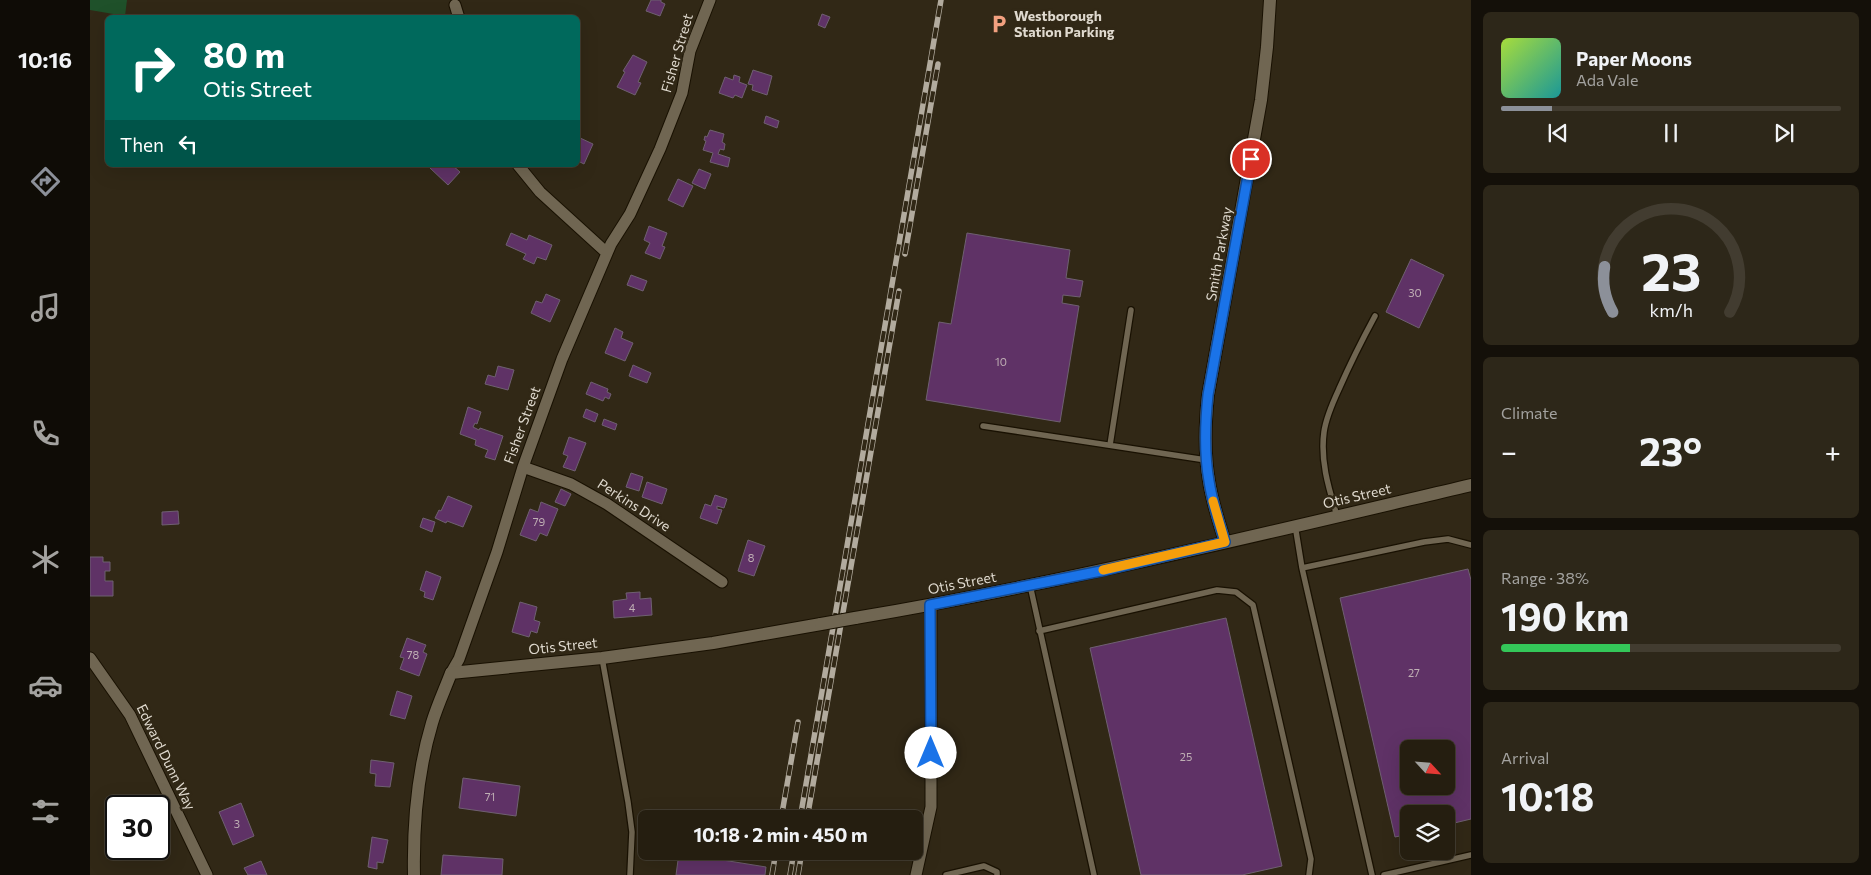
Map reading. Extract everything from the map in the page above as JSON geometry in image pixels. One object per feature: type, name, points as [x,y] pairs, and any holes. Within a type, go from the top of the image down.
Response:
[{"type":"main road","name":"Smith Parkway","points":[[1225,542],[1208,481],[1206,424],[1208,395],[1261,100],[1270,0]]},
{"type":"main road","name":"Otis Street","points":[[452,673],[602,658],[713,642],[930,605],[1106,570],[1471,485]]},
{"type":"main road","name":"Fisher Street","points":[[414,875],[414,817],[421,771],[432,722],[452,673]]},
{"type":"street","name":"Fisher Street","points":[[452,673],[460,659],[497,552],[523,467],[562,359],[607,253],[630,214],[660,149],[682,93],[690,51],[710,0]]},
{"type":"street","points":[[455,5],[458,15]]},
{"type":"street","points":[[520,167],[540,192],[607,253]]},
{"type":"street","name":"Perkins Drive","points":[[523,467],[571,484],[608,504],[722,582]]},
{"type":"street","points":[[916,875],[931,807],[930,605]]},
{"type":"street","name":"Edward Dunn Way","points":[[90,658],[130,714],[207,875]]},
{"type":"lane","points":[[1110,445],[1131,310]]},
{"type":"lane","points":[[1337,516],[1326,475],[1323,445],[1324,430],[1330,409],[1349,364],[1375,316]]},
{"type":"lane","points":[[983,426],[1206,460]]},
{"type":"lane","points":[[1295,525],[1302,568],[1372,875]]},
{"type":"lane","points":[[1302,568],[1424,542],[1448,539],[1471,545]]},
{"type":"lane","points":[[1030,585],[1094,875]]},
{"type":"lane","points":[[1039,631],[1217,590],[1236,592],[1254,605],[1311,859],[1309,875]]},
{"type":"lane","points":[[602,658],[632,832],[630,875]]},
{"type":"lane","points":[[1384,875],[1471,855]]},
{"type":"lane","points":[[946,875],[984,866],[996,872],[997,875]]},
{"type":"green space","points":[[90,0],[127,0],[125,15],[90,10]]},
{"type":"building","points":[[651,0],[661,0],[665,4],[660,16],[646,11]]},
{"type":"building","points":[[822,14],[830,17],[825,28],[818,25]]},
{"type":"building","points":[[633,55],[647,62],[638,82],[641,83],[635,95],[617,87],[625,72],[623,71]]},
{"type":"building","points":[[753,70],[772,76],[767,95],[752,90],[753,85],[748,84]]},
{"type":"building","points":[[734,75],[740,77],[739,82],[747,85],[742,98],[735,95],[733,98],[719,93],[725,77],[733,80]]},
{"type":"building","points":[[766,116],[779,121],[777,128],[764,123]]},
{"type":"building","points":[[710,130],[724,134],[722,142],[725,144],[724,150],[720,149],[718,154],[730,158],[728,167],[710,162],[713,153],[703,150],[706,141],[704,140],[705,136],[707,137]]},
{"type":"building","points":[[580,138],[593,144],[584,164],[580,162]]},
{"type":"building","points":[[454,167],[460,172],[448,185],[430,168]]},
{"type":"building","points":[[699,169],[711,174],[705,189],[692,183]]},
{"type":"building","points":[[678,179],[693,186],[683,207],[668,200]]},
{"type":"building","points":[[649,226],[667,233],[662,246],[665,247],[660,259],[645,253],[650,243],[644,240]]},
{"type":"building","points":[[511,233],[527,240],[529,235],[552,245],[546,260],[537,257],[534,264],[523,259],[526,254],[506,245]]},
{"type":"building","points":[[967,233],[1070,250],[1066,278],[1083,281],[1080,297],[1063,295],[1062,303],[1079,306],[1060,422],[926,400],[939,322],[951,324]]},
{"type":"building","points":[[1411,259],[1444,275],[1419,328],[1386,312]]},
{"type":"building","points":[[631,275],[647,281],[643,291],[627,285]]},
{"type":"building","points":[[546,294],[560,300],[550,322],[531,313],[536,301],[542,303]]},
{"type":"building","points":[[615,328],[623,332],[621,338],[633,343],[625,361],[605,353]]},
{"type":"building","points":[[633,365],[651,373],[647,383],[629,376]]},
{"type":"building","points":[[498,366],[514,370],[508,390],[485,384],[488,375],[495,377]]},
{"type":"building","points":[[591,382],[608,389],[607,392],[611,394],[609,399],[605,397],[603,401],[586,394]]},
{"type":"building","points":[[468,407],[481,412],[477,424],[475,423],[473,427],[503,436],[495,460],[485,457],[488,450],[475,445],[476,440],[460,434]]},
{"type":"building","points":[[586,409],[598,414],[595,422],[583,417]]},
{"type":"building","points":[[604,419],[617,424],[615,430],[602,425]]},
{"type":"building","points":[[569,437],[586,443],[575,471],[563,467],[568,456],[563,454]]},
{"type":"building","points":[[631,473],[643,477],[639,491],[626,487]]},
{"type":"building","points":[[647,482],[667,489],[662,504],[642,497]]},
{"type":"building","points":[[561,489],[571,494],[565,506],[555,502]]},
{"type":"building","points":[[715,495],[727,499],[724,508],[717,506],[717,509],[722,510],[717,524],[700,518],[705,504],[711,506]]},
{"type":"building","points":[[448,496],[472,506],[463,527],[435,518],[439,510],[441,511]]},
{"type":"building","points":[[541,502],[558,509],[547,536],[540,533],[536,541],[520,535],[530,509],[538,512]]},
{"type":"building","points":[[178,511],[179,524],[162,525],[162,512]]},
{"type":"building","points":[[423,518],[435,522],[432,532],[420,527]]},
{"type":"building","points":[[748,540],[765,546],[754,576],[738,571]]},
{"type":"building","points":[[90,557],[103,557],[103,562],[110,562],[110,571],[105,571],[105,581],[113,581],[113,596],[90,596]]},
{"type":"building","points":[[1468,569],[1471,580],[1471,819],[1455,823],[1455,805],[1400,805],[1400,836],[1395,837],[1340,598]]},
{"type":"building","points":[[426,571],[441,577],[433,600],[424,597],[425,592],[420,590]]},
{"type":"building","points":[[640,592],[640,599],[651,598],[652,615],[614,618],[613,601],[627,599],[626,593]]},
{"type":"building","points":[[520,602],[537,607],[534,620],[540,622],[537,633],[531,631],[529,637],[512,632]]},
{"type":"building","points":[[1226,618],[1282,866],[1242,875],[1141,875],[1090,648]]},
{"type":"building","points":[[407,638],[426,645],[423,652],[427,654],[419,676],[400,669],[404,658],[400,657]]},
{"type":"building","points":[[397,691],[412,696],[405,719],[390,715]]},
{"type":"building","points":[[371,760],[394,763],[390,787],[375,786],[376,774],[370,773]]},
{"type":"building","points":[[463,778],[520,786],[516,816],[459,808]]},
{"type":"building","points":[[241,803],[254,836],[233,845],[219,812]]},
{"type":"building","points":[[372,837],[388,840],[383,863],[377,862],[377,869],[368,867]]},
{"type":"building","points":[[443,855],[503,859],[502,875],[441,875]]},
{"type":"building","points":[[678,860],[722,860],[766,867],[765,875],[676,875]]},
{"type":"building","points":[[261,861],[267,875],[248,875],[244,868]]},
{"type":"railway","points":[[802,810],[941,0]]},
{"type":"railway","points":[[905,254],[938,64]]},
{"type":"railway","points":[[809,810],[899,291]]},
{"type":"railway","points":[[783,810],[798,722]]},
{"type":"railway","points":[[772,875],[774,860]]},
{"type":"railway","points":[[790,875],[792,860]]},
{"type":"railway","points":[[798,875],[800,860]]},
{"type":"slow traffic","points":[[1103,570],[1225,542],[1213,501]]},
{"type":"place","name":"Westborough Station Parking","points":[[999,24]]},
{"type":"route","points":[[931,753],[930,605],[1106,570],[1225,542],[1208,481],[1205,439],[1206,417],[1208,395],[1251,159]]}]
